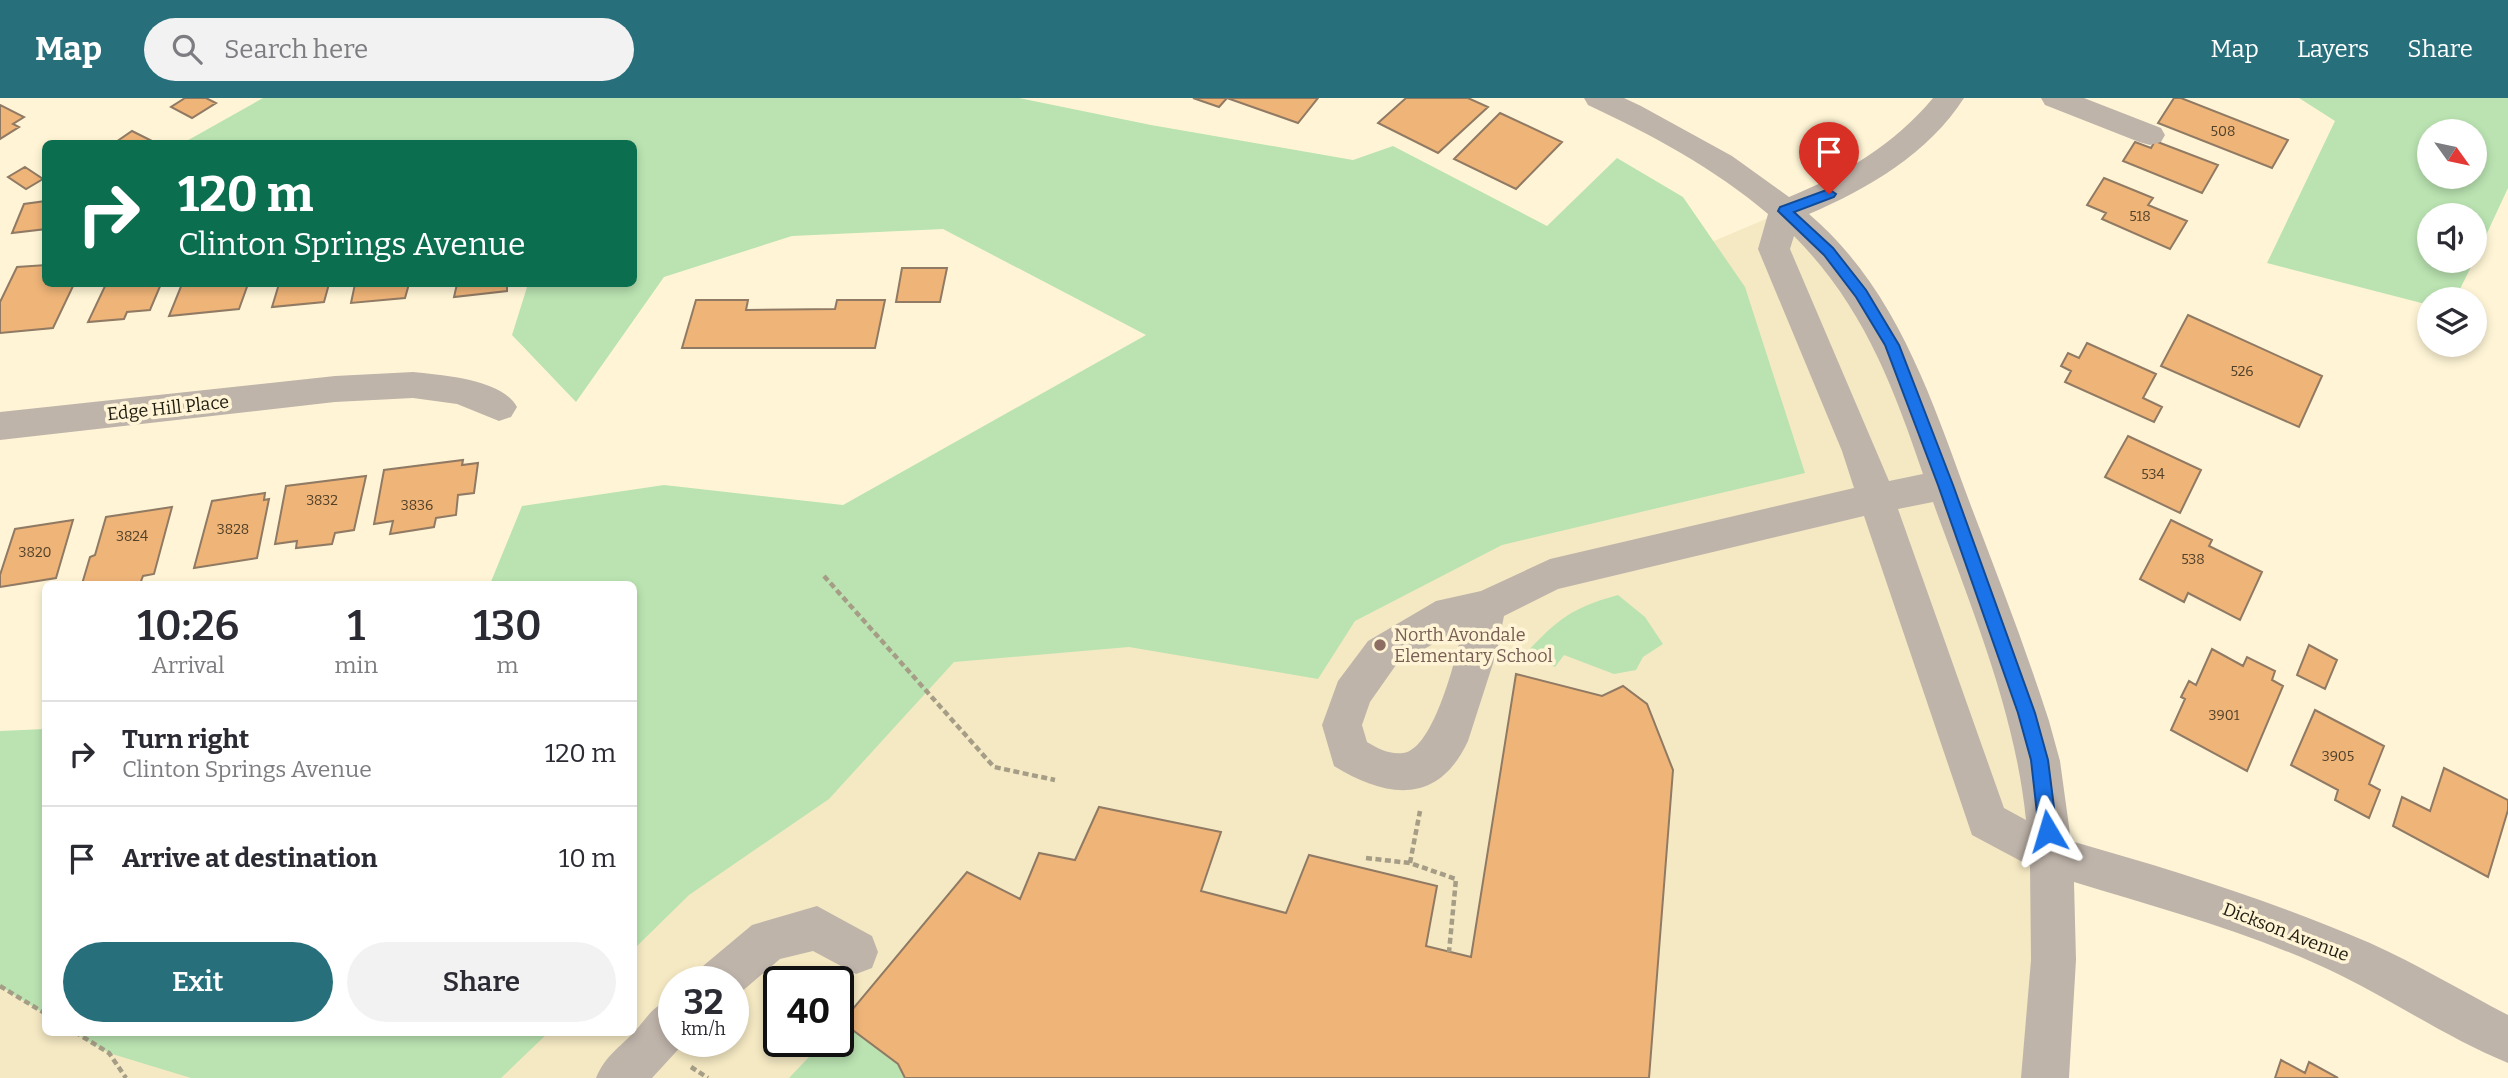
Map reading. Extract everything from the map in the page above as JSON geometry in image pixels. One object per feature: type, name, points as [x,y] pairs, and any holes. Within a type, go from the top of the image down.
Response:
[{"type":"street","points":[[1599,98],[1697,147],[1785,211],[1829,252],[1861,293],[1886,334],[1946,485],[2026,713],[2039,760],[2051,855],[2051,1028],[2045,1078]]},
{"type":"street","points":[[1785,211],[1829,194],[1879,162],[1937,116],[1949,98]]},
{"type":"street","points":[[2056,98],[2150,135]]},
{"type":"street","name":"Dickson Avenue","points":[[1785,211],[1774,249],[1860,451],[1987,821],[2051,855],[2203,900],[2286,930],[2377,970],[2508,1040]]},
{"type":"street","name":"Edge Hill Place","points":[[0,426],[335,389],[413,385],[462,391],[499,407]]},
{"type":"street","points":[[1487,606],[1550,575],[1875,498],[1946,485]]},
{"type":"street","points":[[738,966],[768,940],[817,929],[856,952]]},
{"type":"street","points":[[620,1078],[658,1037]]},
{"type":"path","points":[[824,576],[994,766],[1055,780]]},
{"type":"path","points":[[1410,863],[1422,805]]},
{"type":"path","points":[[1366,858],[1410,863],[1456,879],[1449,951]]},
{"type":"path","points":[[0,986],[42,1012]]},
{"type":"path","points":[[81,1036],[109,1053],[126,1078]]},
{"type":"shaded area","name":"North Avondale Elementary School","points":[[1785,211],[1861,293],[2026,713],[2045,1078],[0,1078],[0,965],[42,947],[42,1036],[637,1036],[637,696]]},
{"type":"green space","points":[[263,98],[1019,98],[1151,125],[1353,160],[1393,146],[1547,226],[1617,158],[1683,197],[1745,287],[1805,473],[1502,545],[1355,621],[1318,679],[1129,647],[954,662],[829,799],[689,895],[637,946],[637,581],[491,581],[522,506],[664,485],[843,505],[1146,335],[943,229],[792,236],[664,277],[576,402],[512,335],[527,287],[637,287],[637,140],[188,140]]},
{"type":"green space","points":[[2299,98],[2508,98],[2508,188],[2487,233],[2487,203],[2417,203],[2417,273],[2468,273],[2461,287],[2417,287],[2417,302],[2267,263],[2335,121]]},
{"type":"green space","points":[[1618,595],[1645,617],[1663,644],[1643,657],[1636,670],[1614,674],[1564,655],[1555,667],[1525,654],[1566,616]]},
{"type":"green space","points":[[42,729],[42,1012],[0,986],[0,731]]},
{"type":"green space","points":[[854,1031],[898,1064],[905,1078],[789,1078],[809,1057],[854,1057]]},
{"type":"green space","points":[[80,1036],[545,1036],[501,1078],[191,1078],[109,1053]]},
{"type":"building","points":[[185,98],[206,98],[216,103],[192,118],[171,107]]},
{"type":"building","points":[[1193,98],[1227,98],[1219,107]]},
{"type":"building","points":[[1227,98],[1318,98],[1298,123]]},
{"type":"building","points":[[1406,98],[1468,98],[1488,107],[1438,153],[1378,123]]},
{"type":"building","points":[[2174,98],[2181,98],[2288,140],[2272,168],[2158,123]]},
{"type":"building","points":[[0,105],[24,117],[13,124],[19,127],[0,139]]},
{"type":"building","points":[[1500,113],[1562,142],[1516,189],[1454,159]]},
{"type":"building","points":[[132,131],[150,140],[119,140]]},
{"type":"building","points":[[2155,141],[2218,165],[2202,193],[2123,161],[2135,142],[2151,148]]},
{"type":"building","points":[[25,167],[42,180],[26,189],[8,177]]},
{"type":"building","points":[[2104,178],[2153,198],[2148,205],[2187,221],[2170,249],[2102,219],[2106,213],[2087,205]]},
{"type":"building","points":[[42,202],[42,229],[12,233],[24,204]]},
{"type":"building","points":[[42,265],[42,287],[73,287],[53,328],[0,333],[0,302],[17,267]]},
{"type":"building","points":[[902,268],[947,268],[940,302],[896,302]]},
{"type":"building","points":[[105,287],[160,287],[150,310],[127,312],[124,319],[88,322]]},
{"type":"building","points":[[181,287],[247,287],[239,309],[169,316]]},
{"type":"building","points":[[278,287],[328,287],[324,302],[272,307]]},
{"type":"building","points":[[354,287],[408,287],[405,298],[351,303]]},
{"type":"building","points":[[456,287],[507,287],[507,291],[454,297]]},
{"type":"building","points":[[696,300],[748,300],[746,310],[835,309],[837,300],[885,300],[875,348],[682,348]]},
{"type":"building","points":[[2188,315],[2322,376],[2299,427],[2161,366]]},
{"type":"building","points":[[2087,343],[2156,374],[2143,398],[2162,407],[2154,422],[2065,382],[2071,371],[2061,366],[2068,353],[2079,358]]},
{"type":"building","points":[[2128,436],[2201,470],[2180,513],[2105,477]]},
{"type":"building","points":[[463,460],[462,465],[478,463],[474,493],[458,495],[456,515],[436,518],[434,527],[390,534],[393,521],[374,524],[384,470]]},
{"type":"building","points":[[366,476],[354,530],[335,533],[332,544],[296,548],[297,541],[275,544],[286,486]]},
{"type":"building","points":[[265,493],[264,500],[269,499],[257,558],[194,568],[212,501]]},
{"type":"building","points":[[172,507],[154,574],[143,576],[141,581],[83,581],[90,557],[95,555],[106,517]]},
{"type":"building","points":[[73,520],[56,578],[0,587],[0,575],[15,529]]},
{"type":"building","points":[[2171,520],[2212,540],[2209,546],[2262,572],[2240,620],[2188,593],[2184,602],[2140,579]]},
{"type":"building","points":[[2309,645],[2337,660],[2325,689],[2297,675]]},
{"type":"building","points":[[2212,649],[2243,666],[2247,657],[2275,671],[2272,680],[2283,686],[2247,771],[2171,730],[2185,699],[2181,697],[2189,681],[2196,685]]},
{"type":"building","points":[[1516,674],[1602,696],[1623,686],[1647,704],[1673,770],[1649,1078],[905,1078],[898,1064],[854,1031],[854,1008],[967,872],[1020,899],[1039,853],[1075,860],[1099,807],[1221,832],[1201,891],[1286,913],[1309,855],[1437,886],[1426,946],[1471,957]]},
{"type":"building","points":[[2315,710],[2384,746],[2369,784],[2380,790],[2369,818],[2335,800],[2338,790],[2291,765]]},
{"type":"building","points":[[2444,768],[2508,800],[2508,810],[2488,877],[2393,826],[2402,797],[2430,811]]},
{"type":"building","points":[[2281,1060],[2305,1073],[2309,1062],[2338,1078],[2275,1078]]},
{"type":"place","name":"North Avondale Elementary School","points":[[1380,645]]},
{"type":"route","points":[[1829,194],[1785,211],[1829,252],[1861,293],[1892,345],[1946,485],[2026,713],[2039,760],[2048,831]]}]
